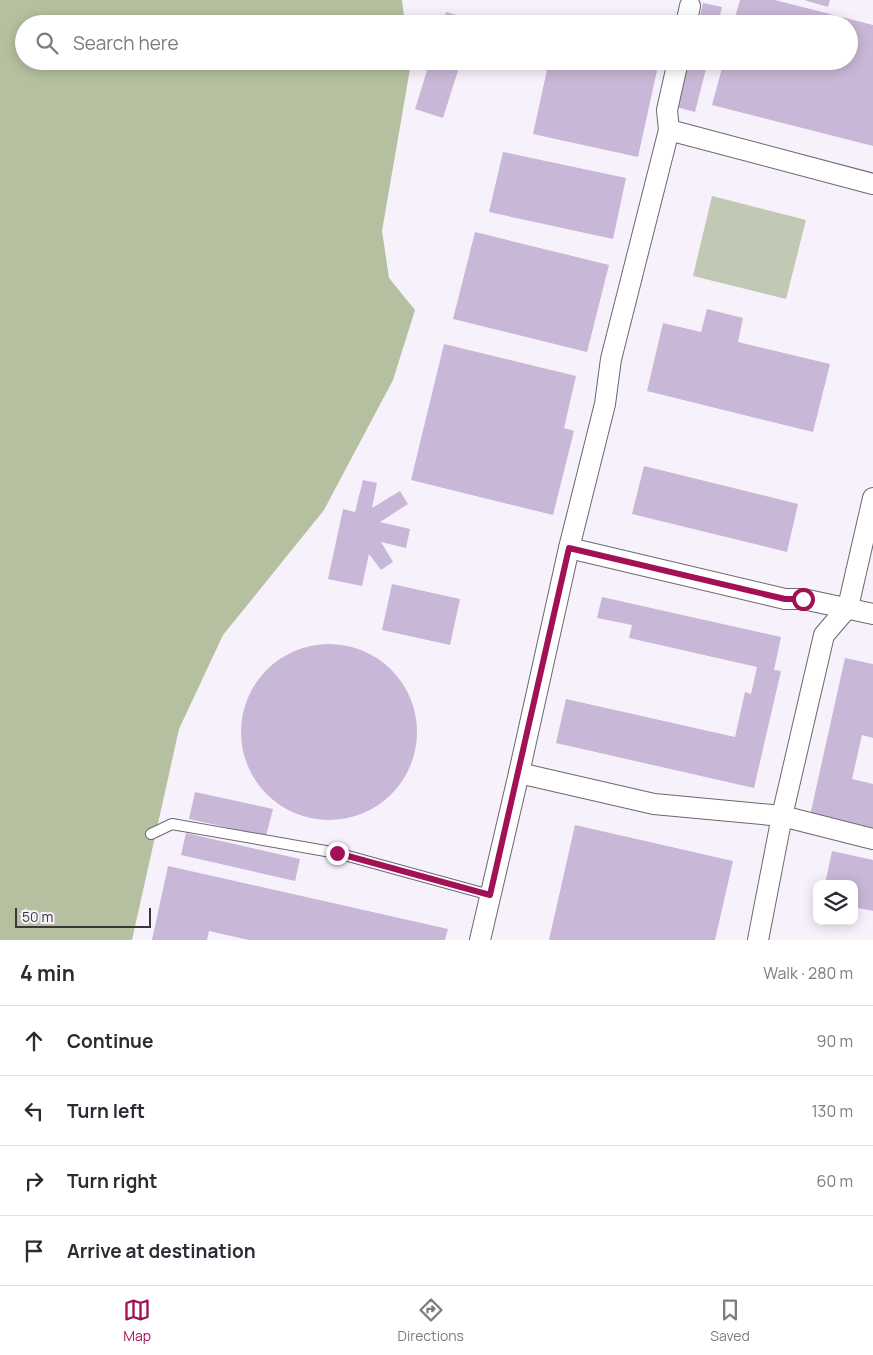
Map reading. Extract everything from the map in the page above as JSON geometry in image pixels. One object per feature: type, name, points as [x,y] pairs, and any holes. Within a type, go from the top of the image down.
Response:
[{"type":"street","points":[[480,940],[569,548],[605,404],[611,359],[669,130],[668,110],[676,70]]},
{"type":"street","points":[[669,130],[873,184]]},
{"type":"street","points":[[758,940],[782,816],[824,635],[848,607],[873,498]]},
{"type":"street","points":[[569,548],[785,599],[803,599],[848,607],[873,614]]},
{"type":"street","points":[[519,773],[654,804],[782,816],[873,838]]},
{"type":"lane","points":[[151,834],[172,824],[337,853],[490,895]]},
{"type":"green space","points":[[0,0],[402,0],[404,15],[15,15],[15,70],[409,70],[382,231],[389,278],[415,310],[393,380],[324,510],[223,635],[179,729],[132,940],[0,940]]},
{"type":"green space","points":[[712,196],[806,220],[786,299],[693,276]]},
{"type":"building","points":[[740,0],[775,0],[834,15],[736,15]]},
{"type":"building","points":[[804,0],[830,0],[828,7]]},
{"type":"building","points":[[703,3],[722,7],[720,15],[700,15]]},
{"type":"building","points":[[446,12],[456,15],[445,15]]},
{"type":"building","points":[[858,21],[873,25],[873,146],[712,105],[722,70],[858,70]]},
{"type":"building","points":[[427,70],[458,70],[443,118],[415,109]]},
{"type":"building","points":[[547,70],[657,70],[638,157],[533,134]]},
{"type":"building","points":[[686,70],[706,70],[695,112],[676,107]]},
{"type":"building","points":[[503,152],[626,178],[613,239],[489,212]]},
{"type":"building","points":[[475,232],[609,265],[587,352],[453,319]]},
{"type":"building","points":[[707,309],[743,318],[738,342],[830,364],[813,432],[647,391],[663,323],[701,332]]},
{"type":"building","points":[[444,344],[576,376],[564,428],[574,431],[553,515],[411,480]]},
{"type":"building","points":[[644,466],[798,504],[787,552],[632,514]]},
{"type":"building","points":[[363,480],[377,483],[372,508],[400,491],[408,504],[380,522],[410,529],[406,548],[381,542],[393,562],[381,570],[369,554],[362,586],[328,579],[343,509],[355,512]]},
{"type":"building","points":[[392,584],[460,599],[450,645],[382,630]]},
{"type":"building","points":[[602,597],[781,637],[774,670],[781,671],[754,788],[556,743],[566,699],[735,737],[745,692],[751,694],[757,667],[629,638],[632,625],[597,618]]},
{"type":"building","points":[[320,644],[338,644],[370,654],[385,664],[397,676],[407,691],[413,706],[417,732],[413,758],[407,773],[397,788],[385,800],[370,810],[355,816],[338,820],[320,820],[288,810],[273,800],[261,788],[251,773],[245,758],[241,741],[241,723],[251,691],[261,676],[273,664],[288,654],[303,648]]},
{"type":"building","points":[[845,658],[873,664],[873,738],[862,735],[852,779],[873,784],[873,834],[809,820]]},
{"type":"building","points":[[195,792],[273,809],[266,836],[189,819]]},
{"type":"building","points":[[575,825],[733,861],[715,940],[549,940]]},
{"type":"building","points":[[186,833],[300,859],[295,881],[181,855]]},
{"type":"building","points":[[832,851],[873,860],[873,911],[858,908],[858,880],[826,880]]},
{"type":"building","points":[[168,866],[448,929],[445,940],[249,940],[209,931],[207,940],[152,940]]},
{"type":"route","points":[[337,853],[490,895],[569,548],[785,599],[803,599]]}]
